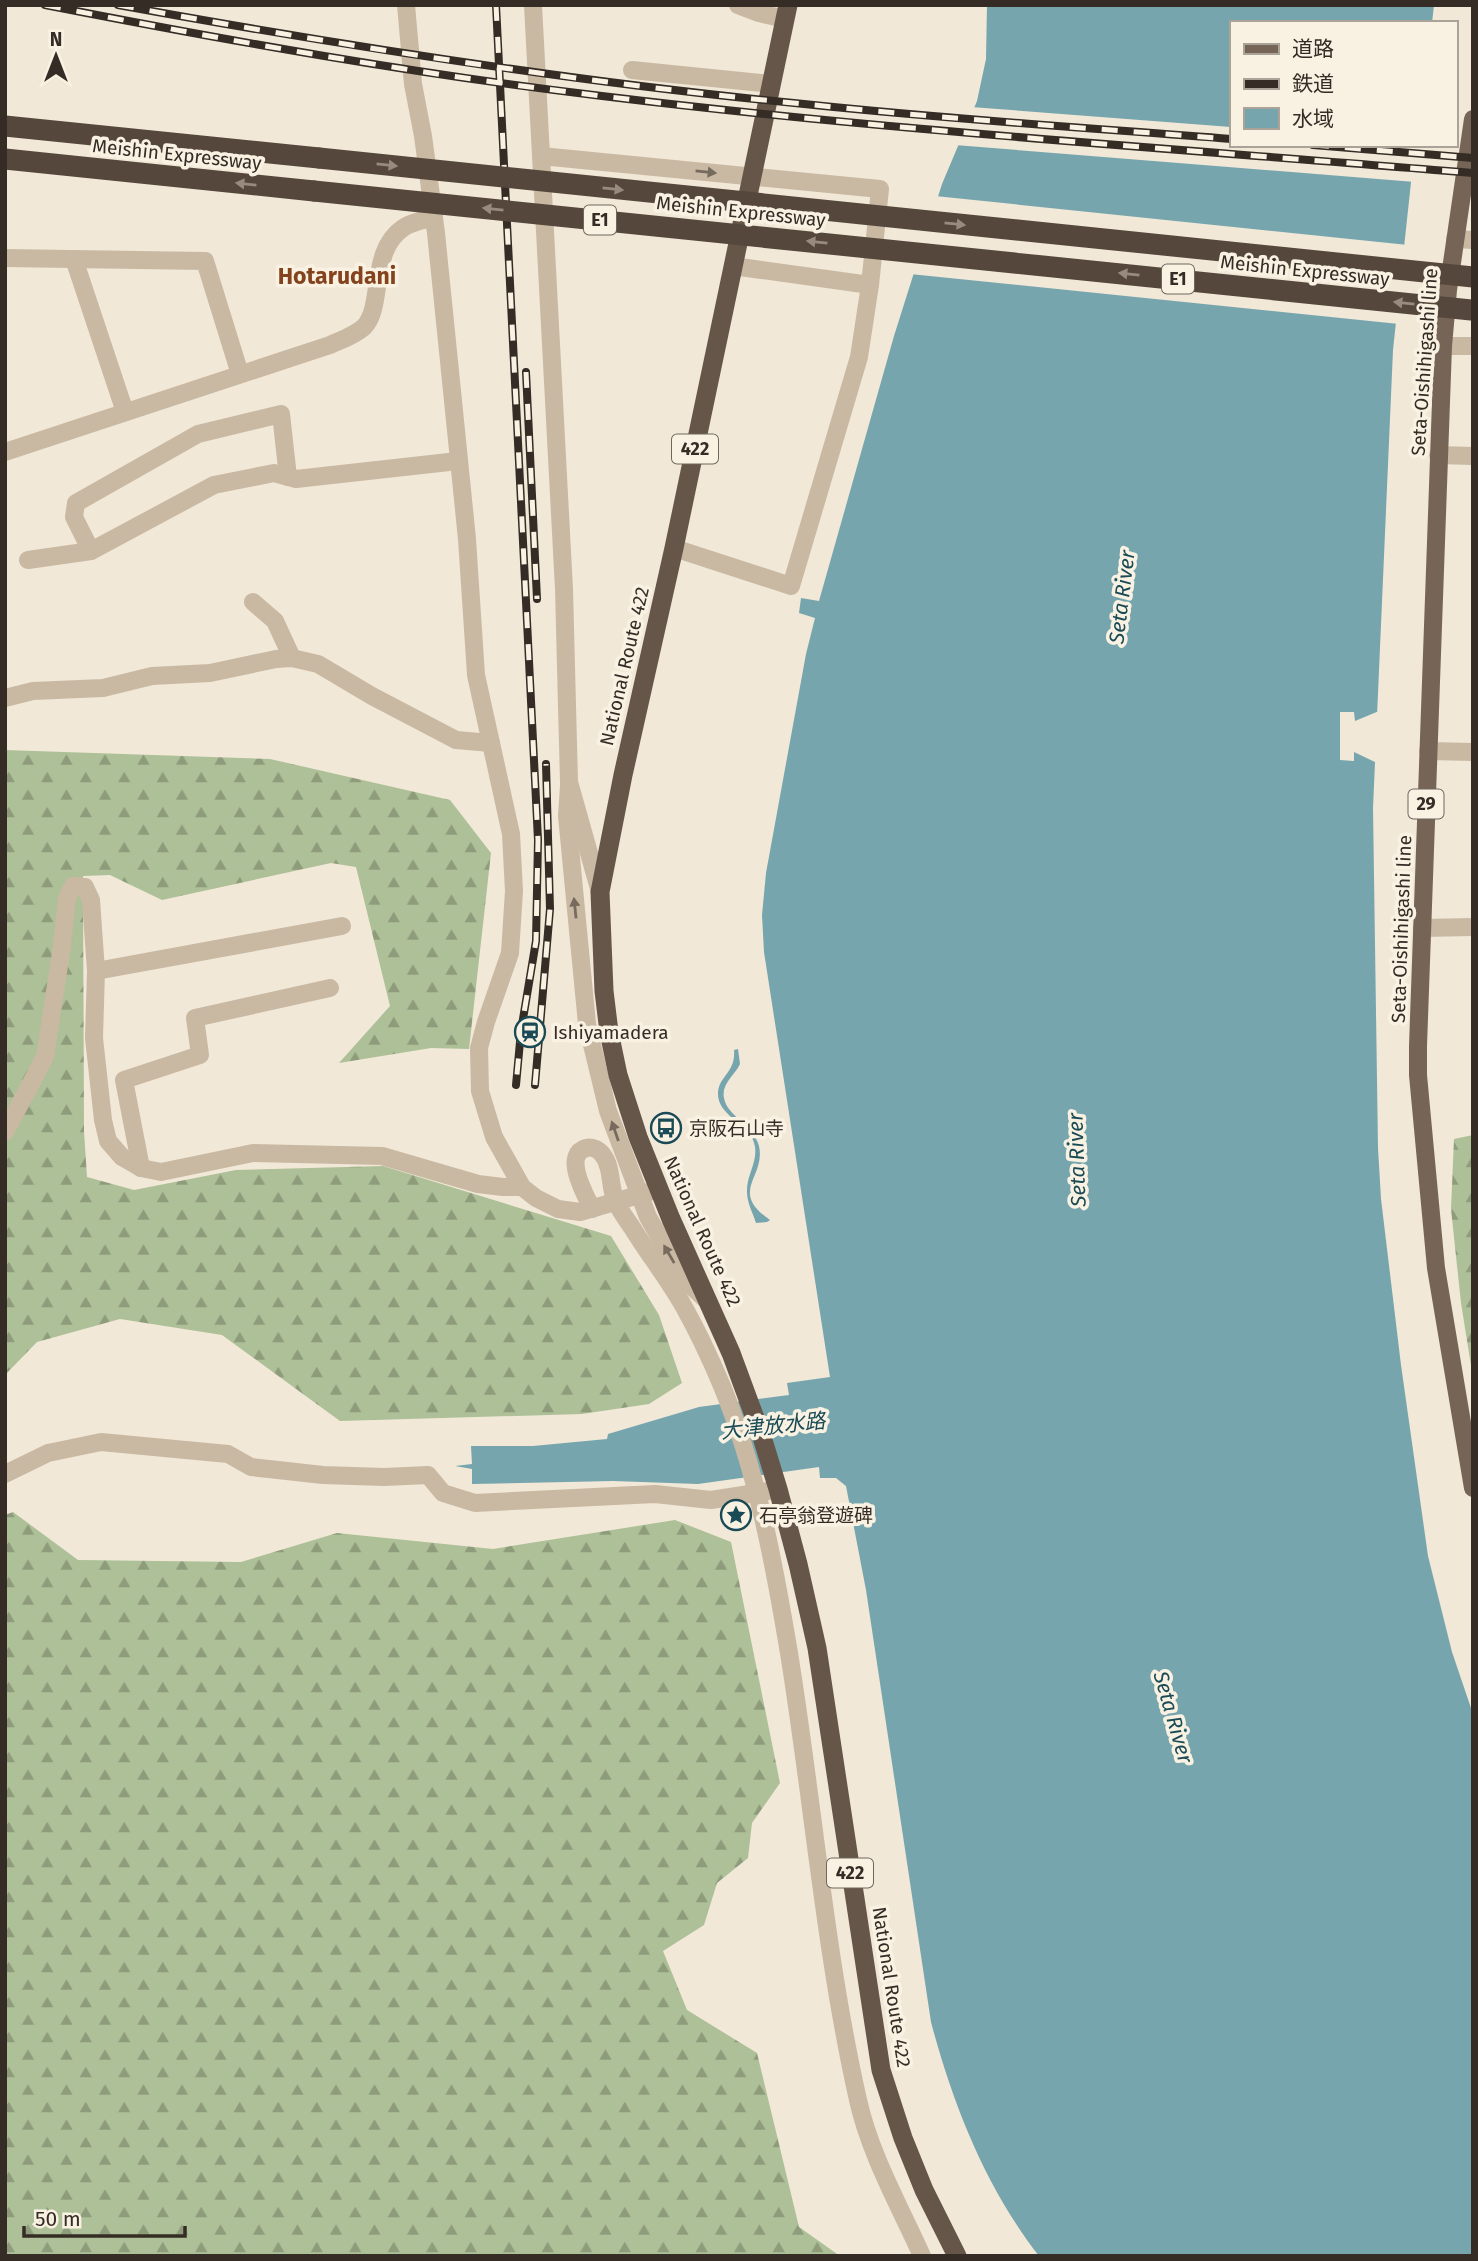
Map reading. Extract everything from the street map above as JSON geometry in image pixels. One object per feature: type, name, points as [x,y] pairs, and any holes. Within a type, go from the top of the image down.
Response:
[{"type":"highway","name":"National Route 422","points":[[787,12],[600,892],[603,978],[609,1032],[618,1075],[638,1137],[748,1397],[777,1485],[817,1648],[881,2070],[925,2190],[957,2256]]},
{"type":"highway","name":"Meishin Expressway","points":[[5,126],[1473,276]]},
{"type":"highway","name":"Meishin Expressway","points":[[5,159],[1473,310]]},
{"type":"main road","name":"Seta-Oishihigashi line","points":[[1473,119],[1464,240],[1448,290],[1443,346],[1418,1075],[1436,1268],[1473,1488]]},
{"type":"street","points":[[406,5],[413,85],[434,217],[467,539],[476,675],[511,834],[514,891],[510,953],[486,1022],[480,1048],[480,1091],[494,1137],[522,1186],[536,1198],[558,1209],[580,1212],[659,1189]]},
{"type":"street","points":[[533,5],[565,589],[569,782],[567,816],[587,1024],[608,1111],[648,1217],[683,1278],[710,1304]]},
{"type":"street","points":[[738,5],[759,13],[787,12]]},
{"type":"street","points":[[632,69],[771,84]]},
{"type":"street","points":[[541,156],[880,189],[859,357],[791,586],[674,548]]},
{"type":"street","points":[[5,452],[330,345],[352,335],[365,326],[371,314],[387,247],[403,228],[434,217]]},
{"type":"street","points":[[5,258],[205,261],[240,374]]},
{"type":"street","points":[[74,259],[125,412]]},
{"type":"street","points":[[733,266],[870,285]]},
{"type":"street","points":[[1443,346],[1473,346]]},
{"type":"street","points":[[90,551],[74,517],[76,503],[198,434],[281,414],[288,477]]},
{"type":"street","points":[[1438,455],[1473,456]]},
{"type":"street","points":[[28,560],[90,551],[214,485],[274,473],[296,479],[458,460]]},
{"type":"street","points":[[254,601],[275,621],[292,658]]},
{"type":"street","points":[[5,698],[33,691],[103,688],[152,676],[210,673],[292,658],[318,664],[456,740],[491,743]]},
{"type":"street","points":[[1428,751],[1473,752]]},
{"type":"street","points":[[569,782],[600,892]]},
{"type":"street","points":[[5,1132],[45,1057],[67,898],[73,886],[85,887],[91,900],[96,971],[94,1038],[103,1120],[108,1141],[122,1157],[141,1168],[162,1172],[254,1153],[382,1156],[478,1184],[522,1186]]},
{"type":"street","points":[[96,971],[342,926]]},
{"type":"street","points":[[1422,928],[1473,927]]},
{"type":"street","points":[[141,1168],[124,1080],[200,1055],[195,1018],[330,988]]},
{"type":"street","points":[[592,1209],[576,1169],[575,1160],[585,1148],[601,1152],[615,1202],[684,1307],[722,1387],[758,1493],[796,1698],[840,2000],[858,2101],[873,2151],[922,2256]]},
{"type":"street","points":[[5,1474],[48,1453],[101,1441],[228,1454],[251,1467],[323,1475],[429,1475],[443,1493],[475,1503],[655,1494],[711,1500],[758,1493],[777,1485]]},
{"type":"street","points":[[840,2000],[869,1997]]},
{"type":"green space","points":[[5,750],[270,759],[450,800],[491,853],[469,1049],[431,1048],[339,1063],[390,1006],[356,867],[331,863],[162,900],[110,875],[83,876],[84,1131],[87,1177],[134,1190],[236,1170],[383,1166],[611,1236],[659,1315],[682,1383],[649,1404],[582,1414],[340,1421],[222,1335],[120,1319],[37,1342],[5,1375]]},
{"type":"green space","points":[[1473,1135],[1473,1378],[1461,1303],[1451,1209],[1454,1139]]},
{"type":"green space","points":[[13,1512],[78,1560],[241,1562],[337,1533],[493,1549],[675,1520],[731,1542],[780,1783],[752,1823],[748,1858],[717,1883],[704,1925],[663,1951],[687,2010],[757,2053],[799,2227],[840,2256],[5,2256],[5,1515]]},
{"type":"water","points":[[987,5],[1434,5],[1432,21],[1230,21],[1230,147],[1415,147],[1393,350],[1373,808],[1378,1148],[1381,1199],[1401,1365],[1428,1556],[1452,1652],[1473,1714],[1473,2256],[1039,2256],[1003,2202],[973,2145],[931,2022],[866,1590],[846,1486],[836,1478],[820,1478],[819,1467],[698,1484],[613,1481],[472,1484],[472,1469],[455,1466],[472,1464],[471,1446],[533,1446],[607,1439],[608,1434],[699,1407],[789,1395],[787,1383],[830,1377],[764,952],[762,915],[766,873],[815,618],[799,613],[801,598],[819,601],[894,336],[942,184],[977,101],[986,59]]},
{"type":"water","points":[[738,1049],[740,1064],[726,1084],[724,1098],[730,1110],[752,1133],[759,1146],[760,1157],[750,1192],[758,1210],[770,1220],[767,1222],[756,1223],[747,1196],[755,1154],[753,1140],[722,1108],[719,1101],[719,1088],[732,1064],[734,1050]]},
{"type":"pier","points":[[971,107],[1230,127],[1230,147],[1419,147],[1415,182],[955,145]]},
{"type":"pier","points":[[935,196],[1408,245],[1399,324],[910,274]]},
{"type":"pier","points":[[1379,711],[1377,763],[1354,752],[1354,761],[1340,760],[1340,712],[1354,712],[1355,721]]},
{"type":"railway","points":[[45,5],[323,56],[602,96],[928,129],[1473,173]]},
{"type":"railway","points":[[118,5],[374,49],[632,85],[911,114],[1230,139]]},
{"type":"railway","points":[[496,5],[538,840],[536,941],[521,1031],[516,1085]]},
{"type":"railway","points":[[1338,147],[1473,158]]},
{"type":"railway","points":[[526,372],[537,599]]},
{"type":"railway","points":[[535,1085],[550,909],[546,764]]},
{"type":"place","name":"Ishiyamadera","points":[[530,1032]]},
{"type":"place","name":"京阪石山寺","points":[[666,1128]]},
{"type":"place","name":"石亭翁登遊碑","points":[[736,1515]]},
{"type":"district","name":"Hotarudani","points":[[337,276]]},
{"type":"water label","name":"Seta River","points":[[1122,597]]},
{"type":"water label","name":"Seta River","points":[[1077,1160]]},
{"type":"water label","name":"大津放水路","points":[[773,1426]]},
{"type":"water label","name":"Seta River","points":[[1173,1717]]}]
